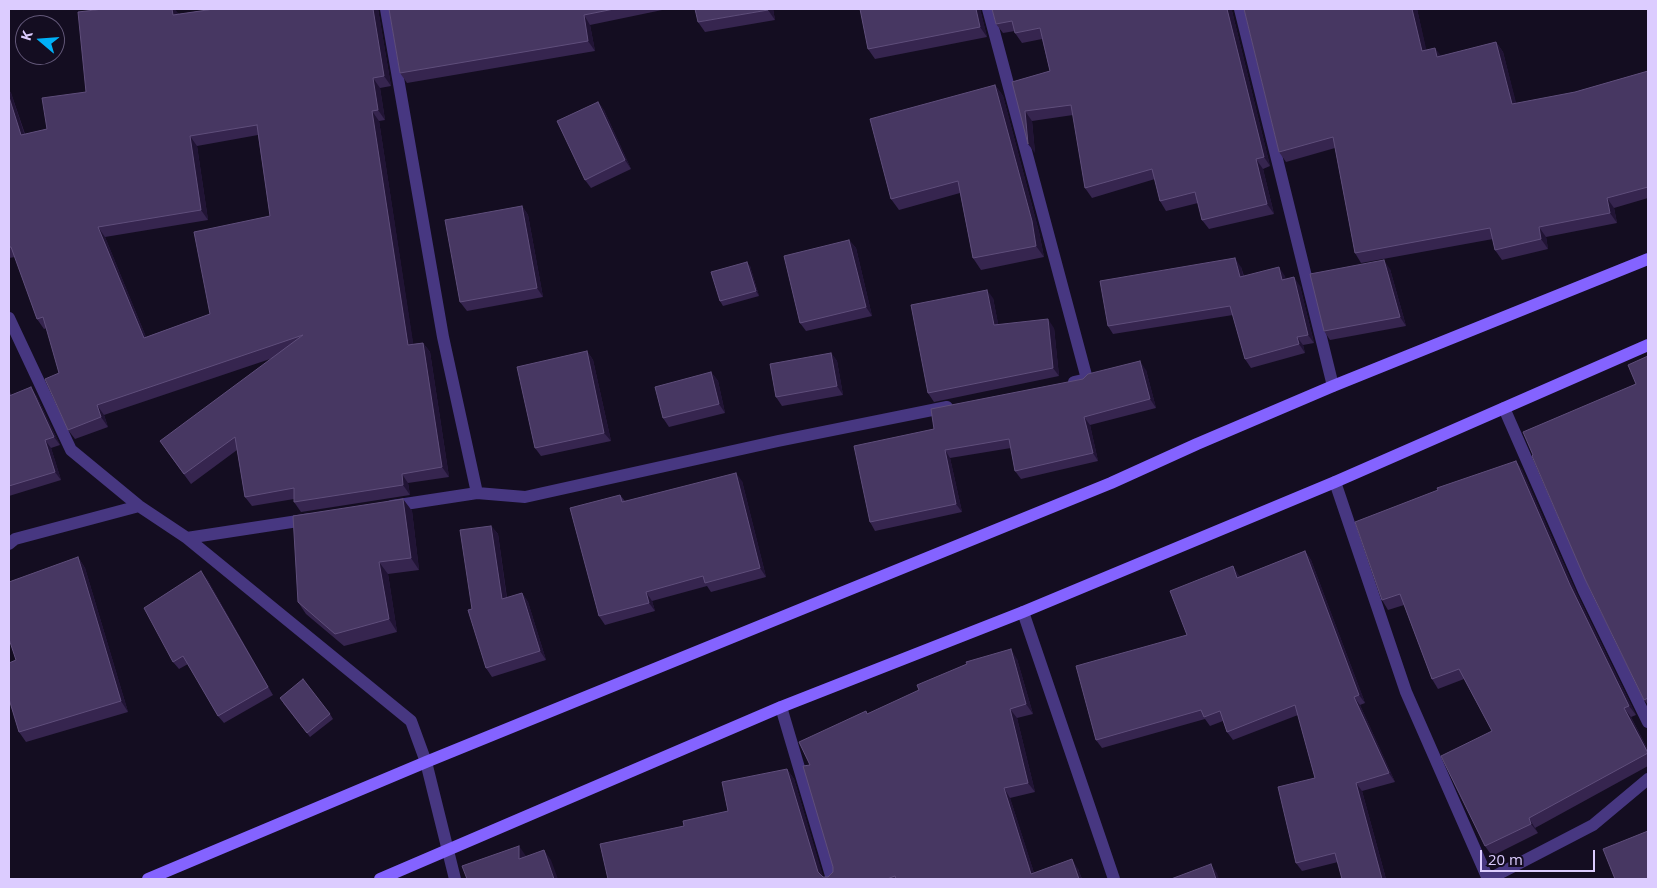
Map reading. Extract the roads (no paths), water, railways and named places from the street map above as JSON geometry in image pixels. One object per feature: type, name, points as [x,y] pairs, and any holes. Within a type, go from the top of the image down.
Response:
[{"type":"main road","points":[[148,879],[426,762],[1111,483],[1333,386],[1648,259]]},
{"type":"main road","points":[[380,879],[781,707],[1023,612],[1335,482],[1648,345]]},
{"type":"street","points":[[386,9],[443,337],[477,493]]},
{"type":"street","points":[[988,9],[1087,379],[1058,385]]},
{"type":"street","points":[[1240,9],[1333,386]]},
{"type":"street","points":[[9,318],[71,450],[139,506],[187,538],[411,721],[426,762],[455,879]]},
{"type":"street","points":[[380,508],[477,493],[525,497],[778,441],[962,404]]},
{"type":"street","points":[[1504,408],[1584,591],[1648,722]]},
{"type":"street","points":[[1335,482],[1406,692],[1489,879],[1593,825],[1648,779]]},
{"type":"street","points":[[9,544],[15,539],[139,506]]},
{"type":"street","points":[[187,538],[322,517]]},
{"type":"street","points":[[1023,612],[1114,879]]},
{"type":"street","points":[[781,707],[832,879]]}]
